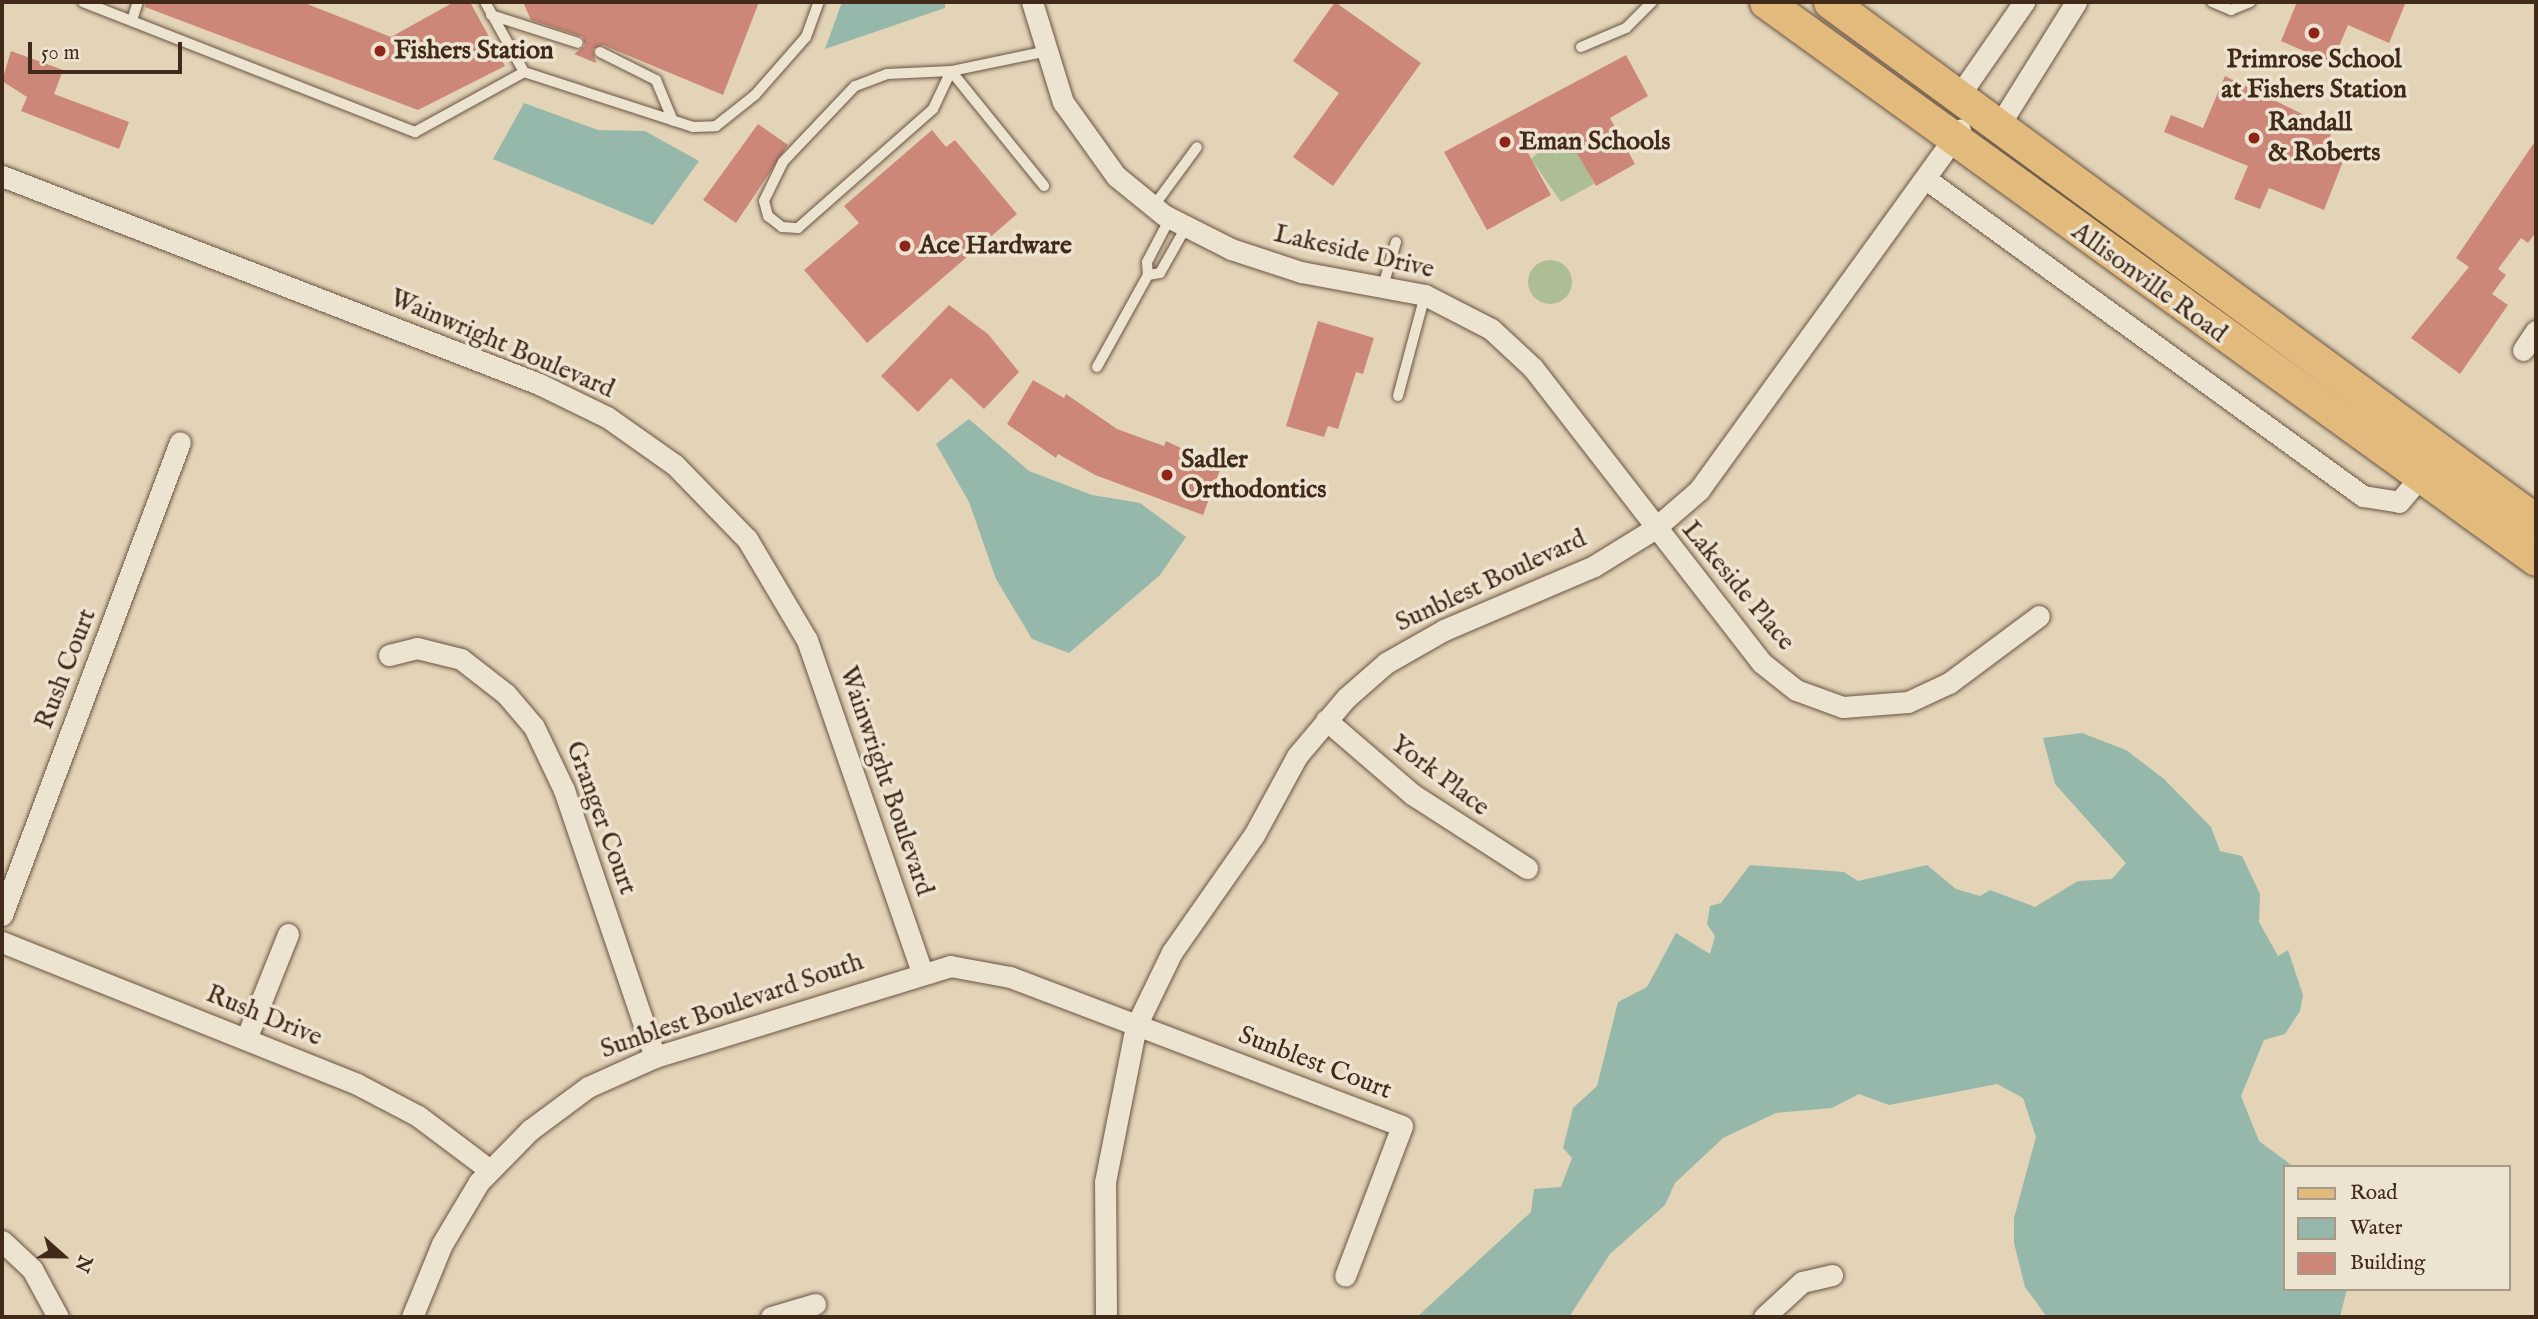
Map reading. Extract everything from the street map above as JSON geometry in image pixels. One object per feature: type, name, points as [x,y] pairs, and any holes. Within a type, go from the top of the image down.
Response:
[{"type":"main road","name":"Allisonville Road","points":[[1766,2],[2419,478],[2536,559]]},
{"type":"main road","name":"Allisonville Road","points":[[1830,2],[2536,521]]},
{"type":"street","name":"Lakeside Drive","points":[[1032,2],[1043,52],[1082,135],[1169,217],[1261,260],[1425,295],[1506,341],[1654,529]]},
{"type":"street","points":[[1977,111],[2076,2]]},
{"type":"street","points":[[1977,111],[2016,7]]},
{"type":"street","name":"Sunblest Boulevard","points":[[1106,1317],[1104,1182],[1136,1026],[1172,952],[1326,720],[1403,652],[1559,584],[1654,529],[1699,490],[1743,437],[1953,140],[1977,111]]},
{"type":"street","name":"Wainwright Boulevard","points":[[2,176],[539,384],[607,417],[675,465],[747,539],[807,640],[921,970]]},
{"type":"street","points":[[1926,179],[2363,496],[2390,505],[2419,478]]},
{"type":"street","points":[[2523,350],[2536,331]]},
{"type":"street","name":"Rush Court","points":[[2,915],[180,442]]},
{"type":"street","name":"Lakeside Place","points":[[1654,529],[1762,663],[1796,690],[1831,705],[1874,709],[1925,695],[2039,616]]},
{"type":"street","name":"Granger Court","points":[[389,655],[417,648],[461,659],[506,694],[534,727],[564,790],[654,1057]]},
{"type":"street","name":"York Place","points":[[1326,720],[1412,794],[1527,868]]},
{"type":"street","points":[[246,1039],[288,934]]},
{"type":"street","name":"Rush Drive","points":[[2,942],[246,1039],[396,1103],[490,1170]]},
{"type":"street","name":"Sunblest Boulevard South","points":[[412,1317],[457,1214],[490,1170],[549,1114],[654,1057],[921,970],[988,970],[1136,1026]]},
{"type":"street","name":"Sunblest Court","points":[[1136,1026],[1402,1126],[1345,1276]]},
{"type":"street","points":[[2,1241],[32,1269],[58,1317]]},
{"type":"street","points":[[1764,1317],[1802,1282],[1832,1275]]},
{"type":"street","points":[[771,1317],[815,1304]]},
{"type":"lane","points":[[83,2],[415,132],[524,72]]},
{"type":"lane","points":[[132,20],[138,2]]},
{"type":"lane","points":[[485,2],[524,72],[673,121],[716,126],[755,95],[806,37],[819,2]]},
{"type":"lane","points":[[1581,47],[1626,28],[1652,2]]},
{"type":"lane","points":[[2212,2],[2231,10],[2250,2]]},
{"type":"lane","points":[[491,15],[578,43]]},
{"type":"lane","points":[[600,52],[656,80],[673,121]]},
{"type":"lane","points":[[951,71],[933,109],[798,228],[782,227],[768,216],[764,201],[783,162],[855,86],[887,74],[951,71],[1043,52]]},
{"type":"lane","points":[[951,71],[1044,186]]},
{"type":"lane","points":[[1097,367],[1148,275],[1147,262],[1169,217],[1196,147]]},
{"type":"lane","points":[[1148,275],[1160,273],[1169,217]]},
{"type":"lane","points":[[1383,286],[1395,242]]},
{"type":"lane","points":[[1398,396],[1425,295]]},
{"type":"shaded area","points":[[1556,137],[1565,153],[1577,147],[1594,184],[1561,202],[1531,159]]},
{"type":"shaded area","points":[[1550,260],[1566,266],[1572,282],[1566,298],[1550,304],[1534,298],[1528,282],[1534,266]]},
{"type":"water","points":[[842,2],[945,2],[945,8],[825,49]]},
{"type":"water","points":[[524,103],[598,130],[645,131],[699,161],[653,225],[493,159]]},
{"type":"water","points":[[969,419],[1029,471],[1092,495],[1140,503],[1186,537],[1160,575],[1069,653],[1032,639],[996,579],[969,502],[936,444]]},
{"type":"water","points":[[2082,733],[2126,750],[2164,779],[2211,827],[2220,851],[2242,856],[2260,894],[2259,922],[2278,956],[2288,950],[2303,995],[2300,1011],[2285,1034],[2264,1040],[2241,1096],[2259,1141],[2291,1165],[2282,1165],[2282,1291],[2346,1291],[2340,1317],[2047,1317],[2025,1287],[2014,1243],[2014,1218],[2036,1137],[2023,1098],[1997,1084],[1889,1105],[1859,1094],[1832,1108],[1776,1113],[1723,1138],[1675,1183],[1665,1205],[1610,1254],[1569,1317],[1417,1317],[1531,1212],[1534,1189],[1561,1187],[1572,1158],[1563,1148],[1573,1108],[1597,1086],[1618,1002],[1647,987],[1676,933],[1710,954],[1715,936],[1707,924],[1710,906],[1721,903],[1750,865],[1844,872],[1858,881],[1927,865],[1956,889],[1980,896],[1990,890],[2035,907],[2078,881],[2112,879],[2126,863],[2055,784],[2043,738]]},
{"type":"building","name":"Fishers Station","points":[[146,2],[302,2],[391,37],[454,2],[470,2],[505,66],[418,110],[145,7]]},
{"type":"building","points":[[523,2],[759,2],[723,95],[603,45],[593,49],[596,63],[574,54],[585,46],[583,37],[531,20]]},
{"type":"building","points":[[1335,2],[1421,63],[1333,186],[1293,157],[1339,93],[1293,61]]},
{"type":"building","name":"Primrose School at Fishers Station","points":[[2297,2],[2406,2],[2389,43],[2348,25],[2332,63],[2281,41]]},
{"type":"building","points":[[11,51],[63,70],[54,94],[129,122],[119,149],[21,111],[27,97],[2,81]]},
{"type":"building","name":"Eman Schools","points":[[1626,55],[1648,96],[1610,118],[1635,164],[1596,186],[1565,132],[1528,153],[1551,195],[1487,230],[1444,152]]},
{"type":"building","name":"Randall & Roberts","points":[[2225,76],[2333,129],[2327,144],[2347,151],[2324,210],[2269,188],[2260,209],[2234,199],[2248,166],[2164,132],[2171,115],[2203,128]]},
{"type":"building","points":[[758,124],[788,145],[736,223],[703,200]]},
{"type":"building","name":"Ace Hardware","points":[[932,130],[946,147],[955,140],[1017,214],[867,343],[804,270],[859,223],[844,206]]},
{"type":"building","points":[[2536,140],[2536,232],[2528,243],[2521,238],[2498,269],[2506,275],[2492,294],[2508,305],[2460,374],[2411,338],[2469,267],[2456,258]]},
{"type":"building","points":[[949,305],[988,334],[1019,372],[984,409],[951,378],[918,412],[881,376]]},
{"type":"building","points":[[1318,321],[1374,338],[1363,374],[1356,372],[1338,429],[1328,426],[1324,437],[1286,426]]},
{"type":"building","points":[[1033,380],[1064,398],[1066,394],[1117,429],[1164,446],[1166,441],[1221,467],[1203,515],[1095,475],[1058,454],[1056,458],[1007,424]]},
{"type":"place","name":"Primrose School at Fishers Station","points":[[2314,33]]},
{"type":"place","name":"Fishers Station","points":[[380,51]]},
{"type":"place","name":"Randall & Roberts","points":[[2254,138]]},
{"type":"place","name":"Eman Schools","points":[[1505,142]]},
{"type":"place","name":"Ace Hardware","points":[[905,246]]},
{"type":"place","name":"Sadler Orthodontics","points":[[1167,475]]}]
